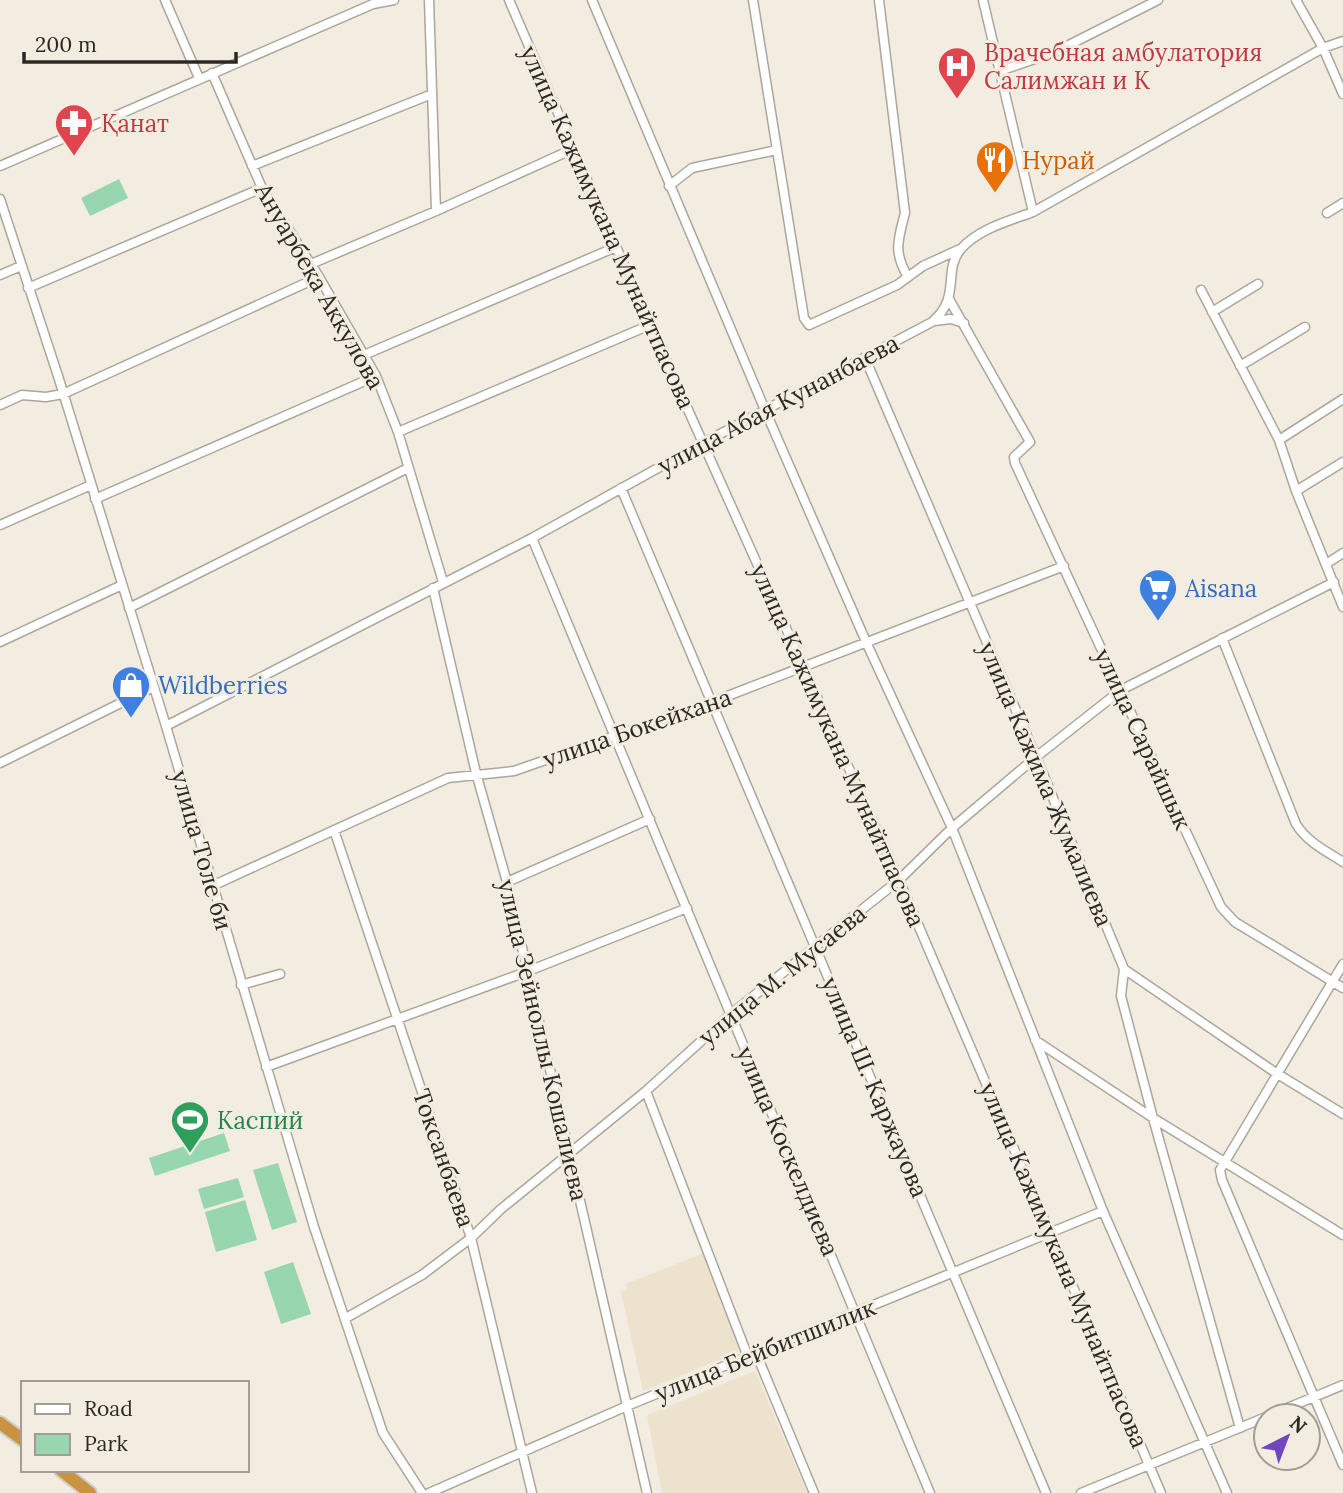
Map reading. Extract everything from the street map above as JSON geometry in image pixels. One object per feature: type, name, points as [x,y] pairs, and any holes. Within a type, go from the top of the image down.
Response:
[{"type":"highway","points":[[0,1423],[21,1439]]},
{"type":"highway","points":[[64,1472],[90,1493]]},
{"type":"street","points":[[165,0],[199,78]]},
{"type":"street","points":[[0,166],[372,2],[394,0]]},
{"type":"street","points":[[429,0],[436,211]]},
{"type":"street","name":"улица Кажимукана Мунайтпасова","points":[[509,0],[650,325],[899,880],[1161,1493]]},
{"type":"street","points":[[592,0],[765,410],[867,644],[952,828],[1103,1211],[1227,1493]]},
{"type":"street","points":[[753,0],[804,318],[809,325],[897,285],[923,266],[960,249],[990,229],[1033,212],[1323,48],[1343,41]]},
{"type":"street","points":[[879,0],[905,214],[897,246],[900,263],[908,276]]},
{"type":"street","points":[[983,0],[1033,212]]},
{"type":"street","points":[[1000,71],[1055,52],[1158,0]]},
{"type":"street","points":[[1296,0],[1323,48],[1343,94]]},
{"type":"street","name":"Ануарбека Аккулова","points":[[212,73],[262,188],[319,277],[376,376],[398,432],[443,582]]},
{"type":"street","points":[[252,166],[432,94]]},
{"type":"street","points":[[311,264],[573,149]]},
{"type":"street","points":[[669,186],[692,168],[777,150]]},
{"type":"street","points":[[28,288],[262,188]]},
{"type":"street","name":"улица Толе би","points":[[0,199],[166,726],[314,1227],[383,1433],[422,1493]]},
{"type":"street","points":[[1327,213],[1343,204]]},
{"type":"street","points":[[364,355],[616,247]]},
{"type":"street","name":"улица Абая Кунанбаева","points":[[166,726],[532,538],[932,321],[942,313],[949,299],[954,262],[960,249]]},
{"type":"street","points":[[0,275],[21,265]]},
{"type":"street","points":[[0,405],[22,395],[46,397],[63,394],[319,277]]},
{"type":"street","points":[[1212,312],[1258,284]]},
{"type":"street","points":[[1201,290],[1279,440],[1296,491],[1343,607]]},
{"type":"street","points":[[949,299],[964,323]]},
{"type":"street","points":[[932,321],[951,319],[964,323]]},
{"type":"street","name":"улица Сарайшык","points":[[964,323],[1030,442],[1017,452],[1015,463],[1221,907],[1235,922],[1343,988]]},
{"type":"street","points":[[398,432],[650,325]]},
{"type":"street","points":[[1240,366],[1305,327]]},
{"type":"street","name":"улица Кажима Жумалиева","points":[[865,358],[1124,969]]},
{"type":"street","points":[[94,499],[376,376]]},
{"type":"street","points":[[1279,440],[1343,399]]},
{"type":"street","points":[[1296,491],[1343,463]]},
{"type":"street","points":[[129,608],[408,468]]},
{"type":"street","points":[[0,525],[91,485]]},
{"type":"street","name":"улица Ш. Каржауова","points":[[621,488],[1046,1493]]},
{"type":"street","name":"улица Коскелдиева","points":[[532,538],[930,1493]]},
{"type":"street","points":[[1326,564],[1343,553]]},
{"type":"street","name":"улица Бокейхана","points":[[212,886],[448,778],[514,771],[712,702],[1064,566]]},
{"type":"street","name":"улица М. Мусаева","points":[[346,1318],[422,1275],[471,1238],[501,1209],[646,1091],[731,1014],[899,880],[952,828],[1121,690],[1334,582]]},
{"type":"street","points":[[0,642],[122,584]]},
{"type":"street","name":"улица Зейноллы Кошалиева","points":[[433,588],[476,774],[507,882],[647,1493]]},
{"type":"street","points":[[1222,638],[1296,824],[1310,841],[1343,862]]},
{"type":"street","points":[[0,762],[153,687]]},
{"type":"street","points":[[507,882],[650,819]]},
{"type":"street","name":"Токсанбаева","points":[[334,830],[471,1238],[532,1493]]},
{"type":"street","points":[[266,1067],[526,972],[687,908]]},
{"type":"street","points":[[1343,964],[1220,1170],[1343,1465]]},
{"type":"street","points":[[1240,1428],[1121,996],[1124,969],[1276,1073],[1343,1114]]},
{"type":"street","points":[[242,985],[280,974]]},
{"type":"street","points":[[1035,1040],[1153,1118],[1343,1235]]},
{"type":"street","points":[[646,1091],[752,1355],[814,1493]]},
{"type":"street","name":"улица Бейбитшилик","points":[[429,1493],[627,1406],[1103,1211]]},
{"type":"street","points":[[1301,1402],[1343,1385]]},
{"type":"street","points":[[1081,1493],[1252,1423]]},
{"type":"shaded area","points":[[704,1253],[741,1351],[643,1391],[621,1292],[627,1289],[626,1284]]},
{"type":"shaded area","points":[[755,1371],[807,1493],[662,1493],[647,1415]]},
{"type":"green space","points":[[119,179],[128,198],[90,216],[81,198]]},
{"type":"green space","name":"Каспий","points":[[224,1133],[230,1151],[155,1176],[149,1158]]},
{"type":"green space","points":[[278,1163],[297,1222],[272,1230],[253,1170]]},
{"type":"green space","points":[[238,1178],[244,1197],[204,1209],[198,1189]]},
{"type":"green space","points":[[245,1200],[257,1240],[216,1252],[205,1212]]},
{"type":"green space","points":[[293,1262],[311,1314],[281,1324],[264,1272]]},
{"type":"place","name":"Врачебная амбулатория Салимжан и К","points":[[957,100]]},
{"type":"place","name":"Қанат","points":[[74,157]]},
{"type":"place","name":"Нурай","points":[[995,194]]},
{"type":"place","name":"Aisana","points":[[1158,622]]},
{"type":"place","name":"Wildberries","points":[[131,719]]},
{"type":"place","name":"Каспий","points":[[190,1154]]}]
